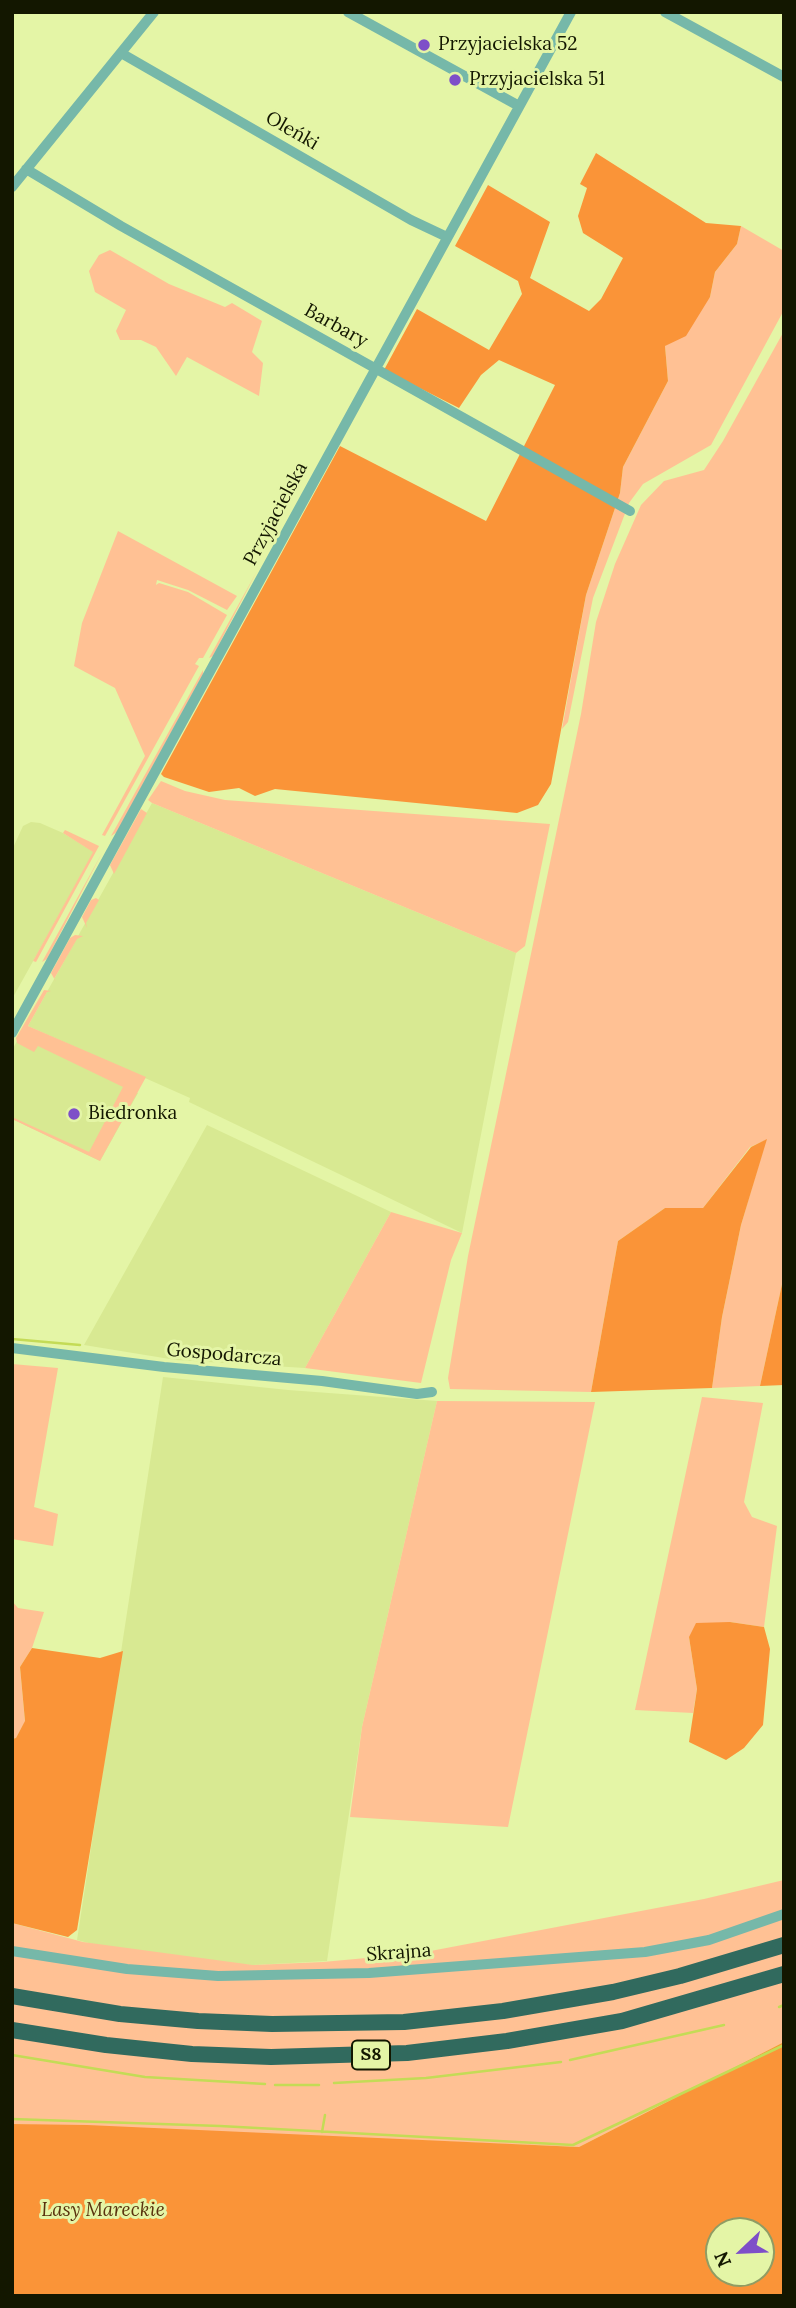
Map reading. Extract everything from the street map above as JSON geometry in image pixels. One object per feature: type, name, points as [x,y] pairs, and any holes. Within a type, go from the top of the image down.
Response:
[{"type":"highway","name":"S8","points":[[12,1996],[120,2014],[198,2021],[381,2023],[450,2018],[564,2001],[717,1966],[784,1945]]},
{"type":"highway","name":"S8","points":[[12,2030],[106,2045],[192,2054],[271,2057],[407,2053],[575,2030],[725,1993],[784,1974]]},
{"type":"street","points":[[12,187],[155,12]]},
{"type":"street","points":[[348,12],[519,106]]},
{"type":"street","name":"Przyjacielska","points":[[12,1033],[570,12]]},
{"type":"street","points":[[665,12],[784,77]]},
{"type":"street","name":"Oleńki","points":[[121,53],[411,220],[447,237]]},
{"type":"street","name":"Barbary","points":[[26,169],[121,226],[630,512]]},
{"type":"street","name":"Gospodarcza","points":[[12,1348],[164,1367],[322,1381],[416,1394],[432,1392]]},
{"type":"street","name":"Skrajna","points":[[12,1951],[127,1969],[218,1976],[369,1973],[645,1952],[709,1940],[784,1914]]},
{"type":"shaded area","points":[[741,226],[784,251],[784,310],[711,445],[643,484],[629,503],[593,598],[568,722],[562,729],[586,595],[620,493],[623,467],[668,381],[665,346],[710,297],[715,272],[737,244]]},
{"type":"shaded area","points":[[110,250],[169,284],[225,307],[232,303],[262,321],[252,352],[263,363],[259,396],[187,357],[176,376],[156,347],[141,340],[120,340],[116,331],[126,310],[95,292],[89,271],[99,255]]},
{"type":"shaded area","points":[[784,331],[784,1275],[760,1386],[712,1388],[722,1317],[741,1225],[766,1140],[750,1147],[703,1208],[665,1208],[618,1241],[591,1392],[450,1389],[448,1378],[468,1256],[581,714],[596,622],[615,564],[641,505],[664,481],[704,470]]},
{"type":"shaded area","points":[[118,531],[237,596],[227,610],[188,590],[157,580],[156,585],[159,583],[188,592],[227,615],[203,658],[199,658],[195,664],[199,666],[105,836],[102,835],[145,756],[115,688],[74,666],[82,623]]},
{"type":"shaded area","points":[[257,571],[213,656],[209,658]]},
{"type":"shaded area","points":[[203,670],[117,832],[111,836]]},
{"type":"shaded area","points":[[161,781],[185,791],[225,800],[550,824],[525,946],[516,953],[152,803],[148,800]]},
{"type":"shaded area","points":[[152,803],[516,953],[462,1233],[189,1102],[190,1098],[28,1026]]},
{"type":"shaded area","points":[[141,809],[147,813],[114,874],[110,865]]},
{"type":"shaded area","points":[[31,822],[63,833],[94,852],[12,999],[12,850],[23,826]]},
{"type":"shaded area","points":[[65,830],[99,846],[36,962],[33,961],[93,852],[63,833]]},
{"type":"shaded area","points":[[102,853],[47,959],[42,962]]},
{"type":"shaded area","points":[[91,900],[99,900],[86,923],[87,928],[82,917]]},
{"type":"shaded area","points":[[75,935],[83,936],[77,939],[54,979],[51,973],[70,938]]},
{"type":"shaded area","points":[[44,990],[51,991],[47,992],[28,1026],[146,1077],[100,1161],[12,1119],[89,1152],[123,1087],[38,1046],[34,1052],[17,1043],[16,1038]]},
{"type":"shaded area","points":[[20,1036],[138,1093],[100,1161],[12,1119],[12,1050]]},
{"type":"shaded area","points":[[207,1125],[391,1212],[305,1368],[176,1360],[84,1345]]},
{"type":"shaded area","points":[[391,1212],[462,1233],[451,1260],[421,1383],[305,1368]]},
{"type":"shaded area","points":[[12,1364],[58,1368],[34,1507],[58,1514],[53,1546],[12,1539]]},
{"type":"shaded area","points":[[163,1377],[437,1401],[362,1727],[327,1961],[253,1965],[157,1961],[77,1940]]},
{"type":"shaded area","points":[[702,1397],[763,1403],[744,1502],[752,1517],[777,1526],[764,1627],[730,1622],[689,1637],[697,1689],[693,1713],[635,1710]]},
{"type":"shaded area","points":[[437,1401],[595,1402],[508,1827],[350,1817],[362,1727]]},
{"type":"shaded area","points":[[12,1601],[18,1608],[44,1612],[32,1648],[20,1667],[25,1722],[16,1738],[12,1739]]},
{"type":"shaded area","points":[[784,1880],[784,2042],[579,2147],[12,2124],[12,1923],[83,1942],[253,1965],[323,1962],[420,1953],[704,1899]]},
{"type":"green space","points":[[596,153],[706,223],[741,226],[737,244],[715,272],[710,297],[686,336],[665,346],[668,381],[623,467],[620,493],[586,595],[551,784],[538,805],[517,813],[275,789],[255,796],[239,788],[209,792],[164,777],[161,774],[340,446],[486,521],[555,385],[499,360],[481,375],[459,408],[384,370],[417,309],[489,350],[522,294],[518,281],[455,246],[488,185],[550,222],[530,278],[589,311],[601,299],[623,258],[583,233],[578,216],[587,188],[580,184]]},
{"type":"green space","points":[[767,1139],[741,1225],[722,1317],[712,1388],[591,1392],[618,1241],[665,1208],[703,1208],[751,1147]]},
{"type":"green space","points":[[784,1275],[784,1385],[760,1386]]},
{"type":"green space","points":[[730,1622],[764,1627],[770,1649],[763,1725],[744,1748],[726,1760],[689,1742],[697,1689],[689,1637],[696,1623]]},
{"type":"green space","points":[[32,1648],[100,1658],[123,1651],[77,1930],[68,1937],[12,1923],[12,1739],[16,1738],[25,1721],[20,1667]]},
{"type":"green space","name":"Lasy Mareckie","points":[[784,2042],[784,2296],[12,2296],[12,2124],[579,2147]]},
{"type":"waterway","points":[[12,1339],[80,1345]]},
{"type":"waterway","points":[[779,2007],[784,2005]]},
{"type":"waterway","points":[[570,2060],[724,2025]]},
{"type":"waterway","points":[[12,2119],[220,2126],[573,2145],[784,2045]]},
{"type":"waterway","points":[[12,2055],[145,2077],[265,2084]]},
{"type":"waterway","points":[[334,2083],[426,2078],[561,2062]]},
{"type":"waterway","points":[[275,2085],[319,2085]]},
{"type":"waterway","points":[[322,2132],[325,2115]]},
{"type":"place","name":"Przyjacielska 52","points":[[424,45]]},
{"type":"place","name":"Przyjacielska 51","points":[[455,80]]},
{"type":"place","name":"Biedronka","points":[[74,1114]]}]
